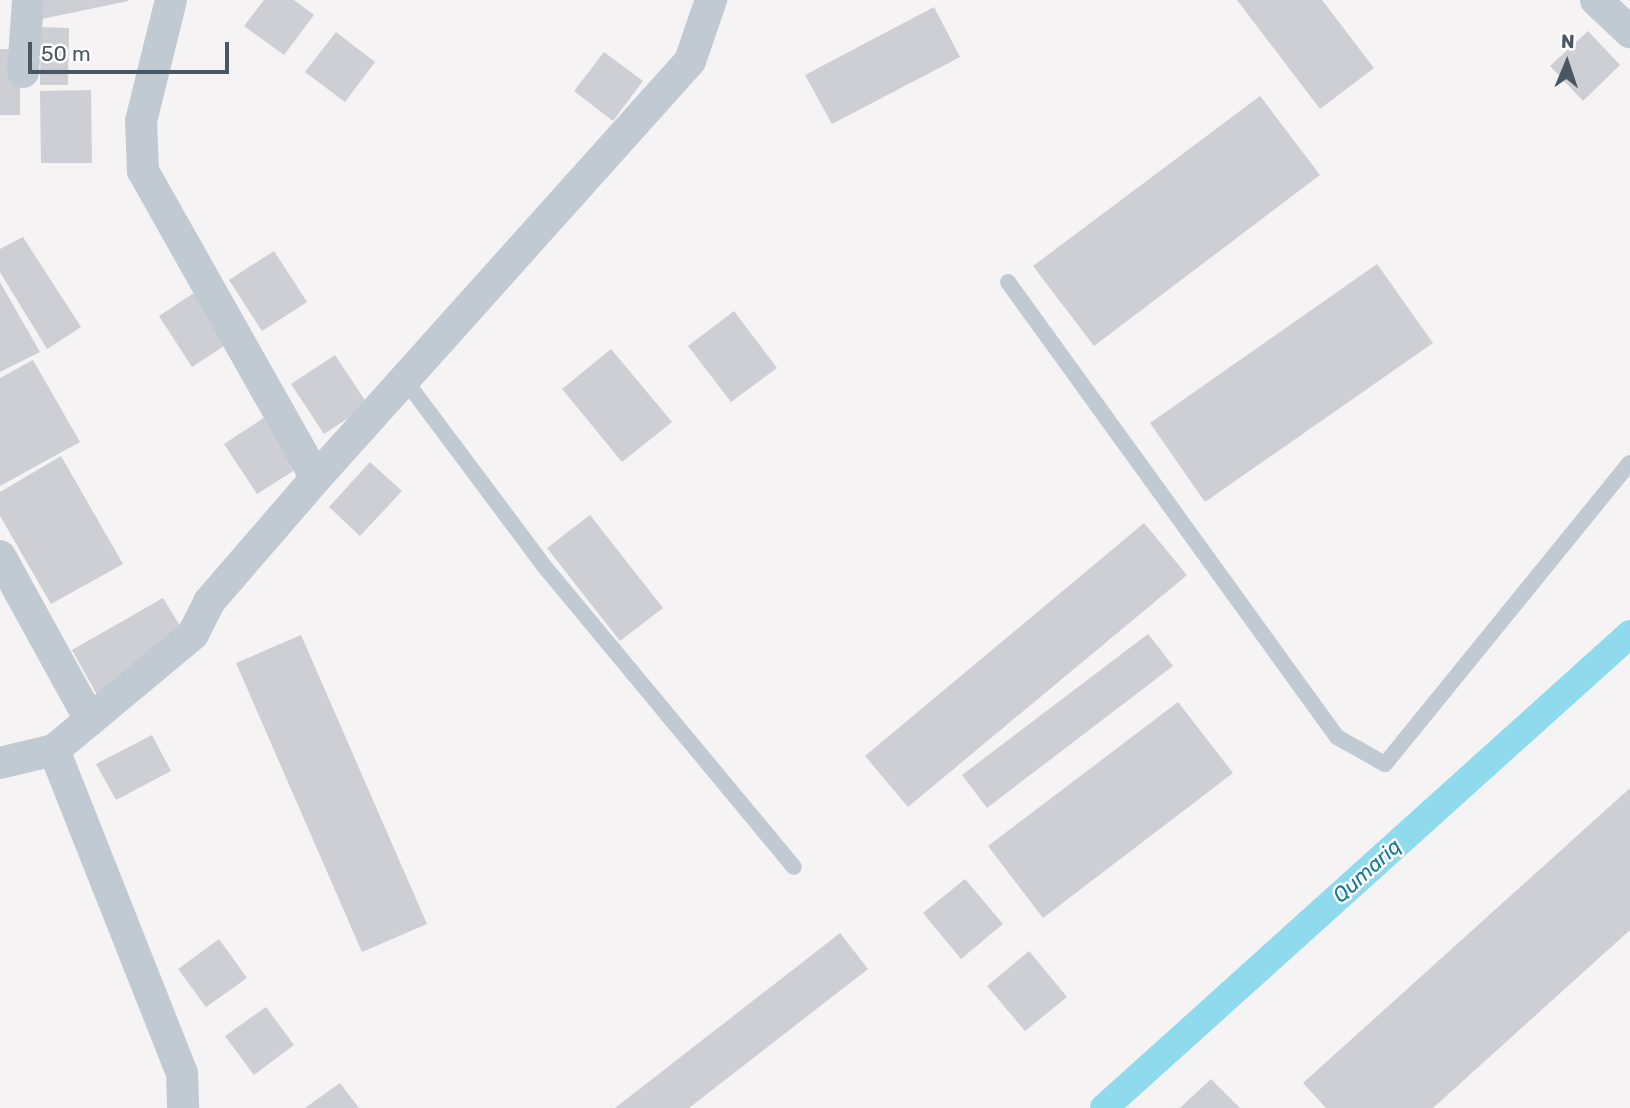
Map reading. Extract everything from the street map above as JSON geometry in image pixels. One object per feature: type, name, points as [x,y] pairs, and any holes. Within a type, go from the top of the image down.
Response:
[{"type":"street","points":[[23,72],[29,0]]},
{"type":"street","points":[[171,0],[141,121],[143,172],[316,478]]},
{"type":"street","points":[[0,763],[54,750],[192,634],[209,602],[316,478],[690,61],[711,0]]},
{"type":"street","points":[[1596,0],[1630,32]]},
{"type":"street","points":[[0,556],[90,720]]},
{"type":"street","points":[[54,750],[182,1074],[183,1108]]},
{"type":"lane","points":[[1008,282],[1337,737],[1385,764],[1630,463]]},
{"type":"lane","points":[[405,380],[544,566],[794,867]]},
{"type":"building","points":[[43,0],[128,0],[128,1],[42,19]]},
{"type":"building","points":[[264,0],[294,0],[314,15],[284,55],[244,26]]},
{"type":"building","points":[[1237,0],[1322,0],[1374,68],[1320,109]]},
{"type":"building","points":[[934,7],[960,57],[832,124],[805,75]]},
{"type":"building","points":[[41,27],[69,28],[68,85],[40,85]]},
{"type":"building","points":[[1588,31],[1620,65],[1583,101],[1550,66]]},
{"type":"building","points":[[336,32],[375,62],[345,102],[305,72]]},
{"type":"building","points":[[0,49],[20,49],[20,115],[0,115]]},
{"type":"building","points":[[604,52],[643,81],[613,121],[574,91]]},
{"type":"building","points":[[91,90],[92,163],[41,163],[40,91]]},
{"type":"building","points":[[1260,96],[1320,175],[1094,346],[1033,266]]},
{"type":"building","points":[[23,237],[81,327],[47,349],[0,272],[0,249]]},
{"type":"building","points":[[274,251],[307,302],[262,331],[229,280]]},
{"type":"building","points":[[1377,264],[1433,343],[1205,502],[1150,423]]},
{"type":"building","points":[[0,282],[40,352],[0,372]]},
{"type":"building","points":[[203,287],[236,338],[192,367],[159,316]]},
{"type":"building","points":[[734,311],[777,368],[731,402],[688,346]]},
{"type":"building","points":[[611,349],[672,422],[622,462],[562,389]]},
{"type":"building","points":[[335,355],[368,405],[324,434],[291,384]]},
{"type":"building","points":[[33,360],[80,442],[0,486],[0,378]]},
{"type":"building","points":[[268,415],[301,466],[257,494],[224,444]]},
{"type":"building","points":[[61,456],[123,564],[51,604],[0,516],[0,492]]},
{"type":"building","points":[[370,462],[402,491],[360,536],[329,507]]},
{"type":"building","points":[[590,515],[663,608],[620,641],[547,548]]},
{"type":"building","points":[[1144,523],[1187,575],[908,807],[865,756]]},
{"type":"building","points":[[163,598],[187,637],[97,695],[72,650]]},
{"type":"building","points":[[1148,634],[1173,666],[987,808],[962,775]]},
{"type":"building","points":[[301,635],[427,924],[362,952],[236,663]]},
{"type":"building","points":[[1178,702],[1233,773],[1043,918],[988,846]]},
{"type":"building","points":[[152,735],[171,771],[116,800],[96,764]]},
{"type":"building","points":[[1630,788],[1630,930],[1433,1108],[1326,1108],[1303,1083]]},
{"type":"building","points":[[965,879],[1003,924],[961,959],[923,913]]},
{"type":"building","points":[[840,933],[868,969],[689,1108],[615,1108]]},
{"type":"building","points":[[219,939],[247,978],[206,1007],[178,969]]},
{"type":"building","points":[[1029,951],[1067,997],[1025,1031],[987,986]]},
{"type":"building","points":[[266,1007],[294,1045],[254,1075],[225,1036]]},
{"type":"building","points":[[1211,1079],[1240,1108],[1180,1108]]},
{"type":"building","points":[[340,1083],[359,1108],[305,1108]]},
{"type":"waterway","name":"Qumariq","points":[[1104,1108],[1630,634]]}]
